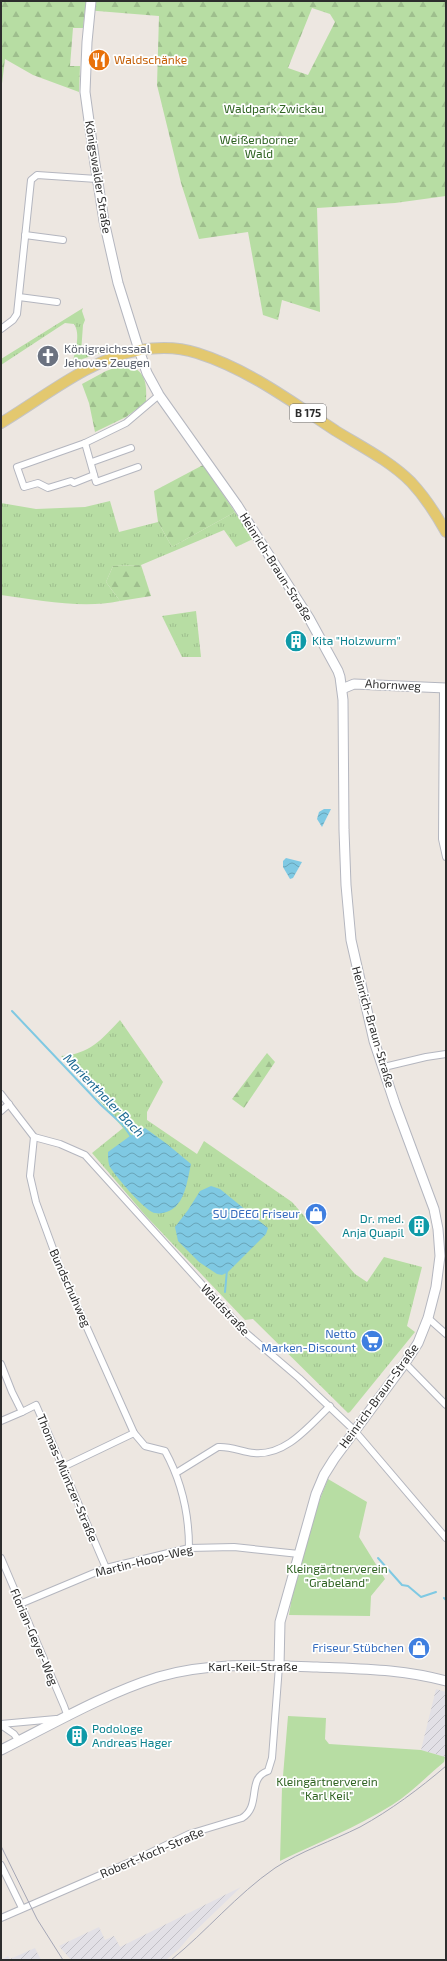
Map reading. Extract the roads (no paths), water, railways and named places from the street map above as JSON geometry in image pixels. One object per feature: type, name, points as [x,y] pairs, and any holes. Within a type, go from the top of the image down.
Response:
[{"type":"main road","name":"B 175","points":[[1,423],[77,375],[111,359],[139,350],[181,349],[211,358],[247,375],[387,463],[411,482],[429,504],[446,532]]},
{"type":"street","name":"Königswalder Straße","points":[[91,3],[87,42],[85,92],[97,179],[104,221],[118,283],[139,350]]},
{"type":"street","points":[[1,329],[13,320],[17,314],[31,180],[37,176],[97,179]]},
{"type":"street","points":[[25,235],[64,240]]},
{"type":"street","points":[[19,297],[57,302]]},
{"type":"street","name":"Heinrich-Braun-Straße","points":[[139,350],[147,373],[159,395],[237,505],[285,578],[338,671],[342,689],[346,885],[350,940],[374,1041],[384,1067],[395,1104],[434,1209],[438,1229],[440,1256],[436,1287],[428,1318],[418,1343],[406,1363],[354,1430],[324,1475],[316,1494],[280,1622],[280,1666]]},
{"type":"street","points":[[94,475],[74,483],[71,481],[48,488],[38,483],[24,487],[17,467],[85,443],[126,423],[159,395]]},
{"type":"street","points":[[85,443],[92,462],[90,465],[96,482],[138,468]]},
{"type":"street","points":[[92,462],[131,448]]},
{"type":"street","name":"Ahornweg","points":[[342,689],[354,684],[445,688]]},
{"type":"street","points":[[445,688],[442,839],[446,857]]},
{"type":"street","points":[[384,1067],[446,1054]]},
{"type":"street","points":[[1,1094],[30,1130],[34,1138]]},
{"type":"street","points":[[1,1111],[9,1104]]},
{"type":"street","name":"Waldstraße","points":[[34,1138],[60,1144],[85,1155],[245,1332],[299,1378],[354,1430],[446,1538]]},
{"type":"street","name":"Bundschuhweg","points":[[34,1138],[30,1176],[36,1202],[59,1266],[134,1433],[145,1446],[165,1451],[176,1473],[186,1505],[189,1548]]},
{"type":"street","points":[[428,1318],[446,1334]]},
{"type":"street","points":[[406,1363],[446,1405]]},
{"type":"street","name":"Thomas-Müntzer-Straße","points":[[1,1364],[22,1412],[36,1405],[106,1568]]},
{"type":"street","points":[[176,1473],[218,1447],[225,1446],[256,1454],[270,1452],[284,1447],[330,1406]]},
{"type":"street","points":[[1,1421],[22,1412]]},
{"type":"street","points":[[63,1467],[134,1433]]},
{"type":"street","name":"Martin-Hoop-Weg","points":[[20,1604],[106,1568],[189,1548],[234,1547],[298,1554]]},
{"type":"street","name":"Florian-Geyer-Weg","points":[[1,1558],[68,1716]]},
{"type":"street","name":"Karl-Keil-Straße","points":[[1,1725],[14,1734],[18,1741],[126,1689],[178,1672],[228,1666],[280,1666],[394,1671],[424,1675],[446,1681]]},
{"type":"street","name":"Robert-Koch-Straße","points":[[1,1918],[137,1859],[189,1834],[242,1818],[249,1814],[252,1808],[257,1778],[261,1773],[268,1771],[272,1758],[280,1666]]},
{"type":"street","name":"Karl-Keil-Straße","points":[[1,1725],[49,1720],[68,1716]]},
{"type":"street","points":[[1,1750],[18,1741]]},
{"type":"street","points":[[1,1865],[22,1908]]},
{"type":"water","points":[[324,809],[331,809],[322,827],[317,819],[319,812]]},
{"type":"water","points":[[286,858],[302,862],[293,878],[290,879],[283,867],[283,861]]},
{"type":"water","points":[[145,1128],[191,1164],[183,1196],[177,1205],[162,1213],[152,1212],[142,1204],[118,1178],[109,1164],[108,1152],[130,1136]]},
{"type":"water","points":[[211,1186],[220,1189],[268,1228],[266,1234],[228,1272],[222,1275],[217,1274],[199,1262],[178,1241],[175,1227],[200,1191]]},
{"type":"waterway","name":"Marienthaler Bach","points":[[12,1011],[101,1105],[123,1125],[132,1138]]},
{"type":"waterway","name":"Marienthaler Bach","points":[[225,1292],[227,1270]]},
{"type":"waterway","name":"Marienthaler Bach","points":[[378,1558],[402,1585],[408,1586],[421,1597],[436,1592]]},
{"type":"tram line","points":[[171,1960],[234,1901],[275,1868],[295,1856],[360,1827],[383,1814],[426,1783],[446,1766]]},
{"type":"tram line","points":[[1,1846],[37,1919],[63,1960]]},
{"type":"place","name":"Waldschänke","points":[[99,60]]},
{"type":"place","name":"Königreichssaal Jehovas Zeugen","points":[[48,356]]},
{"type":"place","name":"Kita \"Holzwurm\"","points":[[296,641]]},
{"type":"place","name":"SU DEEG Friseur","points":[[316,1214]]},
{"type":"place","name":"Dr. med. Anja Quapil","points":[[419,1226]]},
{"type":"place","name":"Netto Marken-Discount","points":[[372,1341]]},
{"type":"place","name":"Friseur Stübchen","points":[[419,1648]]},
{"type":"place","name":"Podologe Andreas Hager","points":[[77,1736]]},
{"type":"park label","name":"Waldpark Zwickau","points":[[274,109]]},
{"type":"park label","name":"Weißenborner Wald","points":[[259,147]]},
{"type":"park label","name":"Kleingärtnerverein \"Grabeland\"","points":[[337,1576]]},
{"type":"park label","name":"Kleingärtnerverein \"Karl Keil\"","points":[[327,1789]]}]
